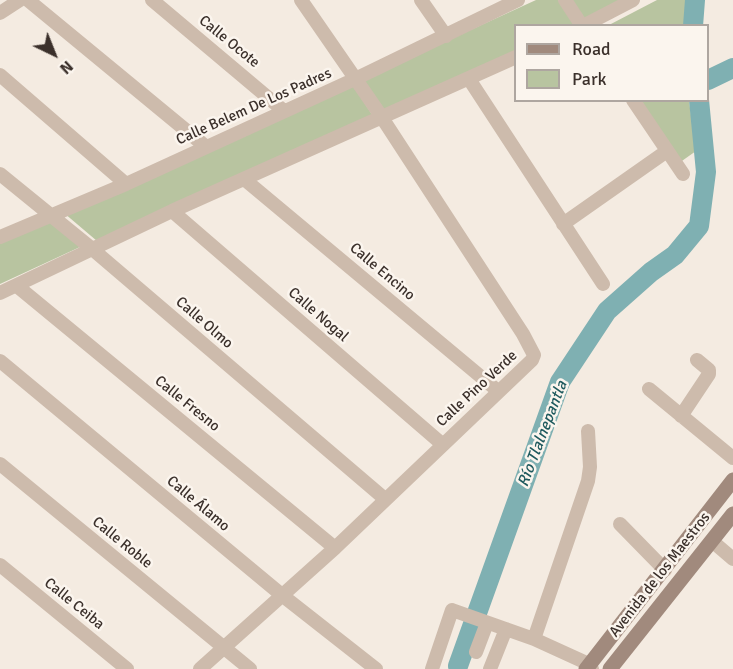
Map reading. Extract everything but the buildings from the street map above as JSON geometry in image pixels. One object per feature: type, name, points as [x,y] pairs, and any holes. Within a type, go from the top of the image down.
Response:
[{"type":"main road","name":"Avenida de los Maestros","points":[[589,668],[733,480]]},
{"type":"main road","name":"Avenida de los Maestros","points":[[610,669],[733,513]]},
{"type":"street","points":[[0,13],[20,0]]},
{"type":"street","points":[[28,0],[205,146]]},
{"type":"street","name":"Calle Ocote","points":[[152,0],[284,111]]},
{"type":"street","name":"Calle Pino Verde","points":[[200,669],[335,548],[532,360],[534,352],[382,118],[301,0]]},
{"type":"street","points":[[421,0],[446,36]]},
{"type":"street","name":"Calle Belem De Los Padres","points":[[0,237],[126,184],[355,79],[518,0]]},
{"type":"street","points":[[565,0],[582,24]]},
{"type":"street","points":[[587,24],[633,0]]},
{"type":"street","points":[[0,293],[91,248],[244,178],[514,58]]},
{"type":"street","points":[[0,75],[126,184]]},
{"type":"street","points":[[469,79],[603,284]]},
{"type":"street","points":[[634,102],[683,174]]},
{"type":"street","points":[[563,224],[668,151]]},
{"type":"street","name":"Calle Olmo","points":[[0,174],[91,248],[384,499]]},
{"type":"street","name":"Calle Encino","points":[[244,178],[498,391]]},
{"type":"street","name":"Calle Nogal","points":[[172,211],[442,444]]},
{"type":"street","name":"Calle Fresno","points":[[17,286],[335,548]]},
{"type":"street","points":[[681,416],[709,374],[709,370],[697,360]]},
{"type":"street","name":"Calle Álamo","points":[[0,362],[283,596],[376,669]]},
{"type":"street","points":[[649,389],[733,458]]},
{"type":"street","points":[[534,639],[588,481],[590,467],[588,431]]},
{"type":"street","name":"Calle Roble","points":[[0,464],[250,669]]},
{"type":"street","points":[[620,524],[665,570]]},
{"type":"street","points":[[712,541],[733,559]]},
{"type":"street","name":"Calle Ceiba","points":[[0,565],[128,669]]},
{"type":"street","points":[[432,669],[452,610],[534,639],[589,668]]},
{"type":"street","points":[[476,652],[478,620]]},
{"type":"street","points":[[490,669],[506,629]]},
{"type":"green space","points":[[536,0],[558,0],[573,24],[514,24],[514,52],[381,113],[361,80]]},
{"type":"green space","points":[[572,0],[623,0],[585,19]]},
{"type":"green space","points":[[657,0],[688,0],[686,24],[611,24]]},
{"type":"green space","points":[[352,84],[373,116],[97,241],[64,213]]},
{"type":"green space","points":[[638,102],[689,102],[696,151],[679,163]]},
{"type":"green space","points":[[50,221],[80,247],[0,284],[0,243]]},
{"type":"waterway","name":"Río Tlalnepantla","points":[[693,24],[695,0]]},
{"type":"waterway","points":[[709,80],[733,68]]},
{"type":"waterway","name":"Río Tlalnepantla","points":[[458,666],[560,382],[607,311],[651,272],[675,255],[699,226],[706,172],[699,102]]}]
